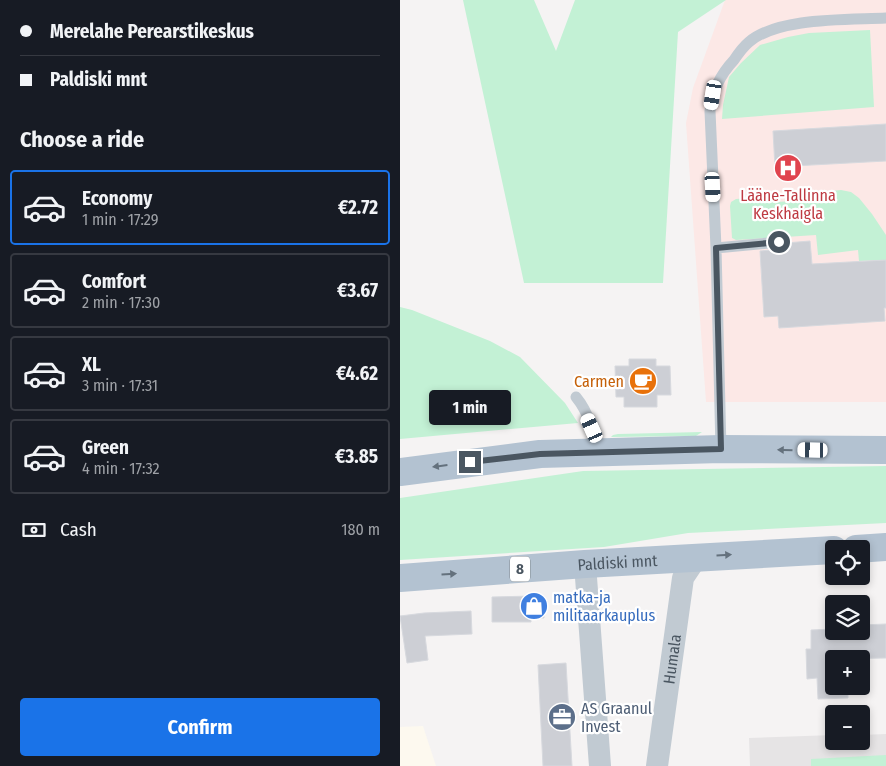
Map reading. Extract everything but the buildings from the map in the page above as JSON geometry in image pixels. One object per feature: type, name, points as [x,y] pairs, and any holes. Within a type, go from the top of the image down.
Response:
[{"type":"main road","points":[[400,472],[540,454],[721,449],[886,450]]},
{"type":"main road","points":[[870,548],[886,547]]},
{"type":"main road","name":"Paldiski mnt","points":[[400,578],[585,564],[825,550]]},
{"type":"street","name":"Humala","points":[[656,766],[684,578],[697,557]]},
{"type":"street","points":[[585,564],[600,766]]},
{"type":"lane","points":[[721,449],[716,248],[710,111],[713,95],[722,73],[750,41],[776,28],[811,21],[886,18]]},
{"type":"lane","points":[[716,248],[779,242]]},
{"type":"lane","points":[[576,397],[582,404],[592,428],[595,452]]},
{"type":"shaded area","name":"Lääne-Tallinna Keskhaigla","points":[[725,0],[886,0],[886,402],[706,402],[686,123],[693,88]]},
{"type":"shaded area","points":[[423,726],[436,766],[400,766],[400,727]]},
{"type":"shaded area","points":[[886,734],[886,766],[750,766],[749,738],[825,735],[825,750],[870,750],[870,735]]},
{"type":"green space","points":[[463,0],[534,0],[556,51],[575,0],[726,0],[678,32],[663,283],[524,283]]},
{"type":"green space","points":[[870,30],[874,107],[722,119],[729,77],[760,45],[809,33]]},
{"type":"green space","points":[[841,190],[851,192],[859,198],[886,235],[886,260],[859,261],[858,250],[818,255],[816,235],[736,240],[732,238],[730,206],[731,202],[736,199],[775,196],[776,202],[812,200],[812,193]]},
{"type":"green space","points":[[400,307],[490,341],[520,357],[565,403],[578,423],[400,439]]},
{"type":"green space","points":[[702,432],[696,436],[611,437],[618,434]]},
{"type":"green space","points":[[886,466],[886,523],[688,533],[604,547],[400,560],[400,498],[583,471]]},
{"type":"green space","points":[[886,755],[886,766],[811,766],[811,759]]},
{"type":"place","name":"Lääne-Tallinna Keskhaigla","points":[[788,168]]},
{"type":"place","name":"Carmen","points":[[643,381]]},
{"type":"place","name":"matka-ja militaarkauplus","points":[[534,606]]},
{"type":"place","name":"AS Graanul Invest","points":[[562,717]]},
{"type":"route","points":[[470,462],[540,454],[721,449],[716,248],[779,242]]}]
